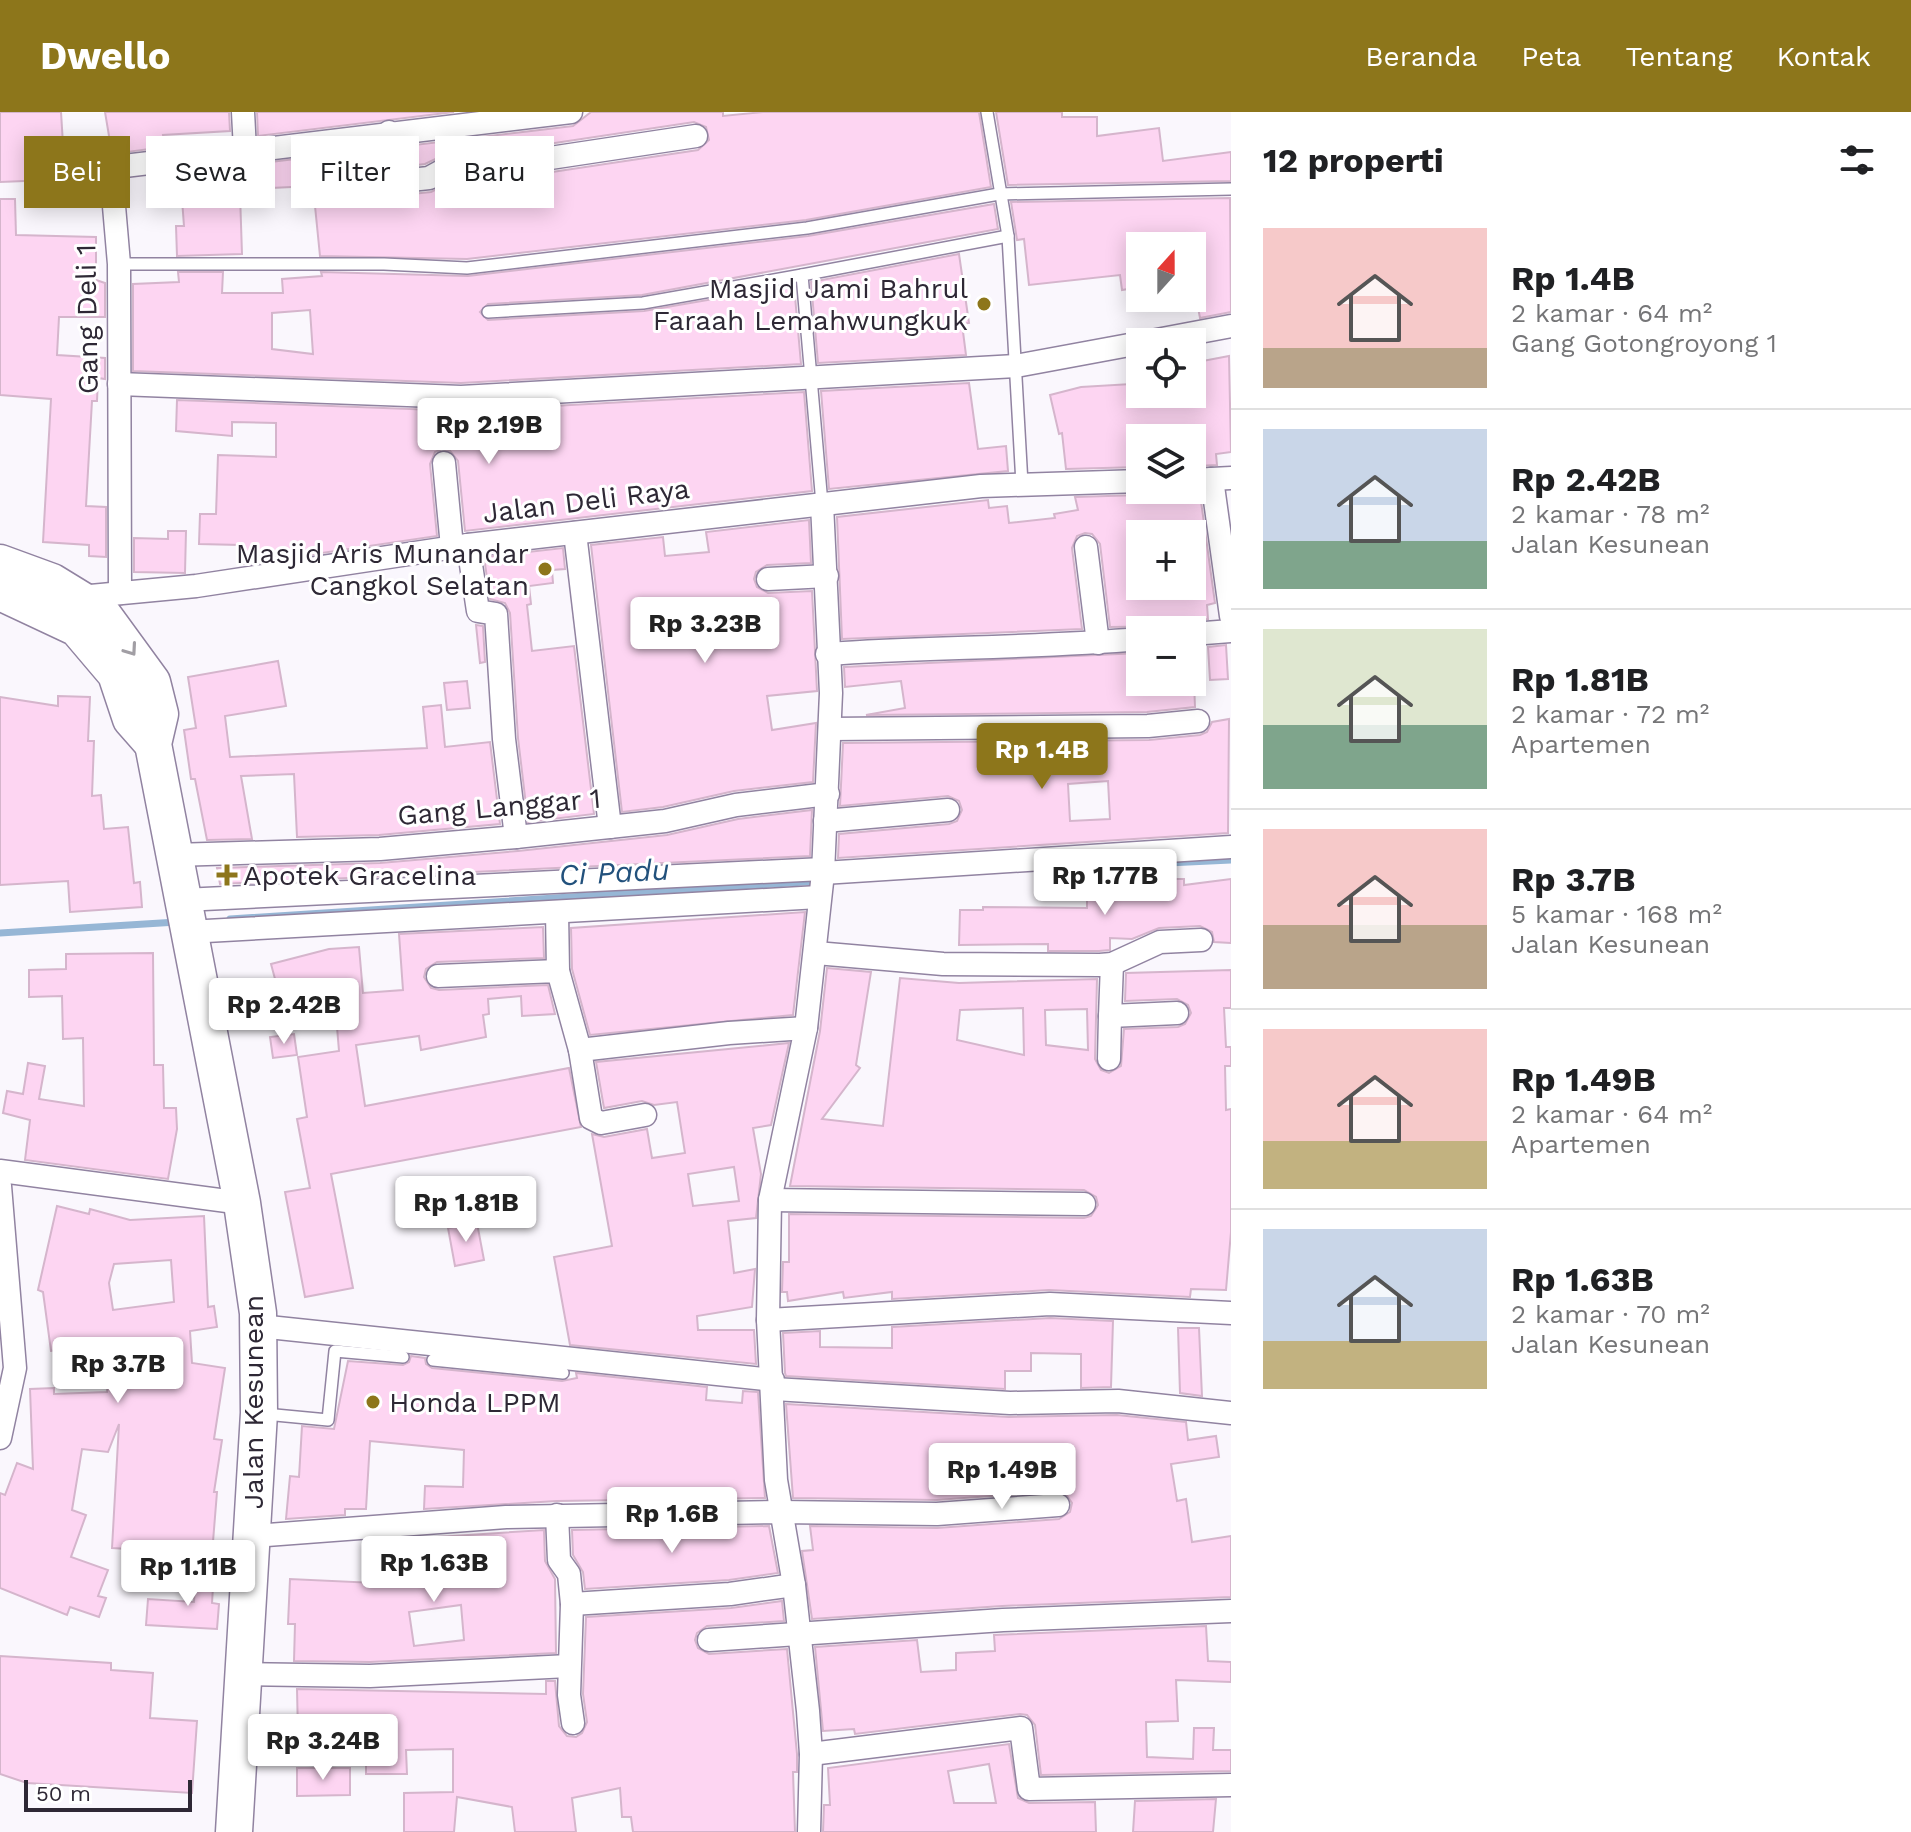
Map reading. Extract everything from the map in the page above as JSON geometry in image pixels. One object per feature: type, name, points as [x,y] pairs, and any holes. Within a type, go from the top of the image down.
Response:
[{"type":"highway","points":[[0,563],[52,582],[80,597],[101,612],[129,645],[152,682],[160,714],[153,744]]},
{"type":"highway","points":[[0,592],[77,628],[116,674],[131,719],[153,744]]},
{"type":"highway","name":"Jalan Kesunean","points":[[153,744],[242,1203],[259,1326],[259,1413],[253,1536],[234,1832]]},
{"type":"street","points":[[243,112],[244,136]]},
{"type":"street","name":"Gang Deli 1","points":[[275,146],[563,112]]},
{"type":"street","points":[[389,132],[397,177],[401,181],[429,178],[449,167],[537,160],[696,136]]},
{"type":"street","name":"Gang Deli 1","points":[[120,593],[119,264],[112,183],[116,167],[146,163]]},
{"type":"street","points":[[1206,331],[1231,326]]},
{"type":"street","points":[[119,384],[461,397],[1016,366],[1126,346]]},
{"type":"street","points":[[444,463],[460,546],[478,611],[496,614],[504,739],[516,837]]},
{"type":"street","points":[[1212,479],[1231,616]]},
{"type":"street","name":"Jalan Deli Raya","points":[[43,612],[80,597],[460,546],[1022,484],[1126,481]]},
{"type":"street","points":[[809,1832],[811,1754],[794,1585],[780,1512],[768,1320],[770,1200],[806,1028],[816,953],[828,794],[831,729],[822,504]]},
{"type":"street","points":[[575,533],[610,827]]},
{"type":"street","points":[[1086,547],[1098,643]]},
{"type":"street","points":[[768,579],[827,576]]},
{"type":"street","points":[[1206,633],[1231,631]]},
{"type":"street","points":[[827,654],[936,646],[1126,640]]},
{"type":"street","points":[[831,729],[1148,726],[1198,721]]},
{"type":"street","name":"Gang Langgar 1","points":[[172,845],[380,849],[665,821],[736,805],[828,794]]},
{"type":"street","points":[[825,821],[948,810]]},
{"type":"street","points":[[185,916],[557,912],[821,883],[1231,847]]},
{"type":"street","points":[[185,916],[821,883]]},
{"type":"street","points":[[557,912],[558,971],[580,1050],[591,1118],[601,1123],[645,1115]]},
{"type":"street","points":[[816,953],[943,964],[1112,964],[1160,942],[1201,940]]},
{"type":"street","points":[[1109,1059],[1112,964]]},
{"type":"street","points":[[438,976],[558,971]]},
{"type":"street","points":[[1110,1016],[1177,1013]]},
{"type":"street","points":[[580,1050],[729,1033],[806,1028]]},
{"type":"street","points":[[0,1171],[242,1203]]},
{"type":"street","points":[[0,1186],[7,1369],[0,1438]]},
{"type":"street","points":[[770,1200],[1084,1204]]},
{"type":"street","points":[[768,1320],[1050,1304],[1231,1313]]},
{"type":"street","points":[[259,1326],[774,1385],[1010,1403],[1118,1401],[1231,1413]]},
{"type":"street","points":[[253,1536],[557,1515],[780,1512],[937,1514],[1058,1505]]},
{"type":"street","points":[[557,1515],[559,1560],[569,1574],[572,1604],[569,1666],[573,1723]]},
{"type":"street","points":[[572,1604],[730,1594],[794,1585]]},
{"type":"street","points":[[709,1640],[1003,1620],[1231,1611]]},
{"type":"street","points":[[242,1674],[370,1676],[569,1666]]},
{"type":"street","points":[[811,1754],[1021,1728],[1029,1789],[1231,1785]]},
{"type":"lane","points":[[987,112],[1008,236],[1022,484]]},
{"type":"lane","points":[[119,264],[384,264],[467,268],[807,228],[999,194],[1231,189]]},
{"type":"lane","points":[[488,312],[643,303],[1008,236]]},
{"type":"lane","points":[[802,275],[822,504]]},
{"type":"lane","points":[[259,1413],[328,1420],[335,1351],[403,1357]]},
{"type":"lane","points":[[433,1360],[563,1373]]},
{"type":"building","points":[[0,112],[61,112],[62,136],[24,136],[24,181],[0,182]]},
{"type":"building","points":[[105,112],[229,112],[230,131],[146,136],[146,150],[130,152],[130,136],[109,136]]},
{"type":"building","points":[[257,112],[454,112],[258,136]]},
{"type":"building","points":[[591,112],[723,112],[723,116],[763,112],[979,112],[991,187],[806,220],[467,259],[320,256],[315,208],[419,208],[419,193],[435,190],[435,208],[554,208],[554,172],[698,150],[709,140],[706,127],[694,122],[554,143],[554,136],[490,136],[573,126]]},
{"type":"building","points":[[996,112],[1062,112],[1062,117],[1097,117],[1097,136],[1159,128],[1163,161],[1231,152],[1231,181],[1008,185]]},
{"type":"building","points":[[435,143],[435,159],[419,165],[419,144]]},
{"type":"building","points":[[291,160],[291,187],[275,188],[275,161]]},
{"type":"building","points":[[1230,198],[1231,312],[1200,318],[1199,312],[1206,312],[1206,232],[1126,232],[1126,289],[1122,290],[1120,275],[1029,285],[1024,239],[1017,240],[1011,202]]},
{"type":"building","points":[[0,199],[15,199],[16,235],[96,237],[96,280],[105,283],[105,317],[59,317],[57,355],[105,358],[105,379],[98,378],[97,401],[92,401],[86,506],[106,507],[106,557],[89,556],[89,545],[43,542],[51,399],[0,395]]},
{"type":"building","points":[[994,204],[998,229],[642,295],[488,304],[480,312],[488,320],[644,311],[794,285],[801,364],[461,383],[133,371],[133,284],[179,282],[178,272],[223,272],[222,293],[283,293],[282,279],[322,276],[321,272],[468,276],[808,236]],"holes":[[[310,310],[313,354],[272,349],[272,313]]]},
{"type":"building","points":[[183,208],[240,208],[242,254],[177,256],[176,226],[184,226]]},
{"type":"building","points":[[959,254],[969,323],[962,324],[966,355],[818,363],[811,282]]},
{"type":"building","points":[[1229,356],[1231,452],[1216,454],[1217,465],[1206,466],[1206,424],[1126,424],[1126,467],[1066,469],[1062,433],[1059,434],[1050,395],[1081,387],[1126,384],[1126,408],[1206,408],[1206,360]]},
{"type":"building","points":[[969,383],[978,449],[1006,446],[1008,471],[829,489],[821,391]]},
{"type":"building","points":[[804,392],[812,491],[465,531],[458,461],[450,451],[442,449],[435,452],[430,464],[437,536],[247,564],[239,564],[240,545],[199,544],[200,514],[216,514],[218,455],[276,457],[276,423],[232,422],[232,436],[176,431],[177,400],[461,411]]},
{"type":"building","points":[[1126,495],[1126,504],[1201,504],[1204,520],[1126,520],[1126,600],[1206,600],[1206,538],[1215,603],[1207,605],[1208,619],[1206,616],[1126,616],[1126,627],[1110,627],[1100,544],[1092,534],[1085,533],[1077,536],[1072,548],[1082,629],[842,639],[837,517],[988,500],[989,508],[1007,506],[1009,523],[1055,518],[1054,514],[1078,510],[1075,497]]},
{"type":"building","points":[[809,520],[811,563],[767,565],[756,572],[754,579],[757,587],[768,593],[812,591],[817,691],[767,696],[772,730],[816,723],[813,782],[734,791],[663,807],[622,812],[591,545],[663,537],[665,556],[709,552],[706,532]]},
{"type":"building","points":[[168,531],[186,531],[185,573],[134,572],[134,538],[168,539]]},
{"type":"building","points":[[563,548],[565,569],[552,570],[553,583],[529,586],[531,604],[527,605],[532,651],[574,646],[594,814],[528,822],[518,738],[510,613],[505,603],[490,599],[484,557]]},
{"type":"building","points":[[476,625],[483,626],[485,662],[480,663]]},
{"type":"building","points":[[1226,645],[1228,679],[1210,680],[1208,647]]},
{"type":"building","points":[[1126,654],[1126,696],[1195,696],[1195,707],[1147,712],[866,715],[905,708],[901,681],[845,687],[844,667]]},
{"type":"building","points":[[278,661],[286,706],[225,716],[230,757],[427,748],[423,707],[441,705],[445,747],[490,742],[500,824],[379,835],[297,837],[294,774],[241,776],[252,839],[207,840],[195,779],[191,779],[184,730],[196,728],[188,677]]},
{"type":"building","points":[[467,681],[470,708],[447,710],[444,683]]},
{"type":"building","points":[[58,696],[90,697],[88,741],[94,741],[92,796],[101,795],[104,829],[128,827],[134,883],[140,882],[142,907],[70,912],[68,881],[0,885],[0,697],[58,706]]},
{"type":"building","points":[[1229,719],[1228,833],[838,858],[839,834],[949,824],[957,821],[962,810],[959,801],[948,796],[840,806],[843,743],[1149,740],[1200,735],[1207,732],[1212,722]],"holes":[[[1108,781],[1110,819],[1070,821],[1068,784]]]},
{"type":"building","points":[[812,810],[810,856],[220,884],[217,868],[380,863],[518,851],[667,835],[738,819]]},
{"type":"building","points":[[1160,879],[1184,879],[1184,885],[1231,879],[1231,943],[1214,942],[1212,932],[1200,926],[1159,928],[1132,939],[1110,938],[1110,950],[1099,951],[1048,951],[1048,944],[959,945],[960,910],[983,910],[983,907],[1087,908],[1087,888],[1160,889]]},
{"type":"building","points":[[805,912],[793,1015],[590,1035],[572,969],[571,928]]},
{"type":"building","points":[[543,927],[544,958],[437,962],[426,969],[424,977],[431,988],[439,990],[548,985],[555,1014],[522,1016],[521,996],[488,999],[489,1014],[483,1015],[486,1037],[421,1050],[419,1036],[356,1045],[365,1106],[569,1068],[581,1127],[331,1174],[353,1288],[305,1297],[285,1192],[310,1188],[297,1119],[307,1117],[298,1057],[339,1051],[334,991],[282,1005],[271,964],[329,949],[359,947],[363,993],[403,990],[399,934]]},
{"type":"building","points":[[153,953],[154,1065],[163,1065],[164,1108],[176,1108],[177,1129],[168,1179],[25,1160],[30,1120],[3,1113],[7,1091],[23,1094],[28,1063],[45,1066],[39,1099],[84,1106],[83,1038],[63,1039],[62,996],[29,997],[29,970],[66,969],[66,954]]},
{"type":"building","points":[[827,968],[871,972],[856,1065],[860,1068],[822,1119],[883,1126],[900,978],[959,983],[1097,979],[1095,1059],[1101,1070],[1109,1073],[1121,1066],[1124,1029],[1178,1027],[1185,1024],[1191,1013],[1188,1005],[1177,999],[1125,1001],[1126,973],[1231,970],[1231,1008],[1224,1008],[1226,1047],[1231,1047],[1231,1066],[1225,1066],[1226,1110],[1231,1109],[1231,1232],[1226,1290],[1191,1289],[1190,1297],[1049,1290],[892,1299],[892,1292],[844,1298],[843,1292],[788,1301],[787,1292],[782,1292],[783,1262],[789,1262],[789,1214],[1084,1218],[1091,1216],[1098,1205],[1096,1197],[1084,1190],[790,1186],[820,1031]],"holes":[[[1023,1008],[1024,1055],[957,1040],[960,1010]],[[1087,1009],[1088,1050],[1046,1045],[1045,1010]]]},
{"type":"building","points":[[294,1034],[297,1055],[273,1058],[270,1037]]},
{"type":"building","points":[[789,1043],[771,1125],[753,1128],[761,1174],[756,1218],[728,1221],[734,1273],[755,1269],[752,1307],[697,1316],[698,1330],[754,1330],[756,1364],[570,1345],[554,1257],[612,1246],[592,1134],[604,1137],[647,1129],[652,1158],[685,1153],[677,1102],[654,1105],[642,1101],[604,1108],[596,1062]],"holes":[[[734,1167],[739,1201],[693,1206],[688,1174]]]},
{"type":"building","points":[[57,1206],[89,1214],[90,1209],[130,1220],[204,1216],[208,1307],[214,1306],[217,1327],[190,1331],[192,1363],[225,1368],[214,1439],[222,1440],[214,1492],[217,1492],[212,1554],[112,1548],[119,1424],[108,1452],[82,1449],[72,1510],[86,1515],[71,1557],[108,1570],[98,1596],[106,1598],[99,1617],[70,1607],[67,1615],[0,1588],[0,1493],[5,1495],[17,1463],[33,1469],[30,1389],[54,1388],[54,1394],[107,1392],[112,1343],[51,1351],[43,1292],[38,1290]],"holes":[[[171,1260],[174,1302],[113,1310],[109,1283],[114,1264]]]},
{"type":"building","points":[[477,1223],[484,1260],[455,1266],[448,1228]]},
{"type":"building","points":[[1050,1318],[1113,1321],[1111,1387],[1081,1388],[1081,1354],[1031,1353],[1031,1371],[1005,1371],[1005,1389],[786,1376],[785,1373],[783,1333],[820,1331],[820,1347],[892,1348],[892,1327]]},
{"type":"building","points":[[1178,1328],[1199,1328],[1202,1396],[1180,1393]]},
{"type":"building","points":[[411,1356],[425,1358],[426,1364],[432,1368],[562,1381],[577,1378],[576,1373],[707,1387],[706,1400],[742,1403],[743,1391],[758,1392],[765,1498],[557,1501],[424,1509],[425,1486],[463,1487],[464,1450],[370,1441],[366,1509],[345,1509],[345,1515],[286,1519],[290,1476],[299,1477],[302,1426],[334,1429],[348,1361],[403,1365],[409,1362]]},
{"type":"building","points":[[786,1404],[1009,1417],[1117,1415],[1186,1422],[1188,1440],[1216,1436],[1219,1457],[1171,1464],[1177,1501],[1186,1499],[1192,1542],[1231,1536],[1231,1597],[1002,1606],[812,1619],[802,1551],[813,1550],[810,1526],[937,1528],[1059,1519],[1070,1512],[1072,1503],[1065,1493],[1057,1491],[937,1500],[793,1498]]},
{"type":"building","points":[[769,1526],[778,1573],[729,1580],[585,1589],[583,1572],[573,1555],[572,1530]]},
{"type":"building","points":[[544,1530],[545,1561],[555,1579],[556,1653],[370,1662],[294,1661],[295,1624],[288,1624],[290,1579],[396,1584],[392,1540]],"holes":[[[461,1605],[464,1640],[414,1646],[409,1612]]]},
{"type":"building","points":[[196,1570],[214,1571],[212,1603],[219,1604],[217,1629],[146,1625],[148,1599],[194,1602]]},
{"type":"building","points":[[782,1601],[784,1621],[707,1626],[697,1633],[695,1640],[698,1648],[709,1654],[787,1649],[797,1754],[797,1772],[793,1772],[795,1832],[633,1832],[631,1817],[622,1817],[620,1788],[572,1798],[576,1832],[515,1832],[512,1807],[457,1797],[454,1832],[404,1832],[404,1793],[453,1792],[453,1749],[406,1750],[407,1774],[366,1774],[366,1719],[319,1719],[320,1733],[298,1734],[297,1689],[546,1694],[546,1681],[555,1681],[559,1726],[567,1736],[576,1737],[582,1733],[587,1722],[583,1694],[586,1617],[731,1608]]},
{"type":"building","points":[[1206,1626],[1208,1661],[1231,1662],[1231,1682],[1176,1680],[1178,1721],[1146,1722],[1147,1757],[1193,1759],[1194,1728],[1214,1728],[1213,1750],[1231,1750],[1231,1771],[1041,1775],[1035,1725],[1027,1715],[1020,1714],[855,1734],[854,1729],[823,1731],[815,1647],[917,1640],[921,1672],[956,1670],[956,1653],[995,1651],[994,1635]]},
{"type":"building","points":[[0,1656],[111,1663],[111,1670],[153,1673],[150,1718],[197,1721],[192,1793],[27,1783],[0,1774]]},
{"type":"building","points":[[1009,1744],[1018,1798],[1029,1803],[1095,1802],[1096,1832],[823,1832],[824,1805],[830,1805],[828,1768]],"holes":[[[989,1764],[996,1803],[954,1803],[948,1771]]]},
{"type":"building","points":[[297,1768],[350,1768],[350,1795],[297,1796]]},
{"type":"building","points":[[1216,1799],[1213,1832],[1133,1832],[1135,1801]]},
{"type":"waterway","name":"Ci Padu","points":[[1104,866],[1231,860]]},
{"type":"waterway","name":"Ci Padu","points":[[230,919],[820,881]]},
{"type":"waterway","name":"Ci Padu","points":[[0,933],[177,922]]},
{"type":"place","name":"Masjid Jami Bahrul Faraah Lemahwungkuk","points":[[984,304]]},
{"type":"place","name":"Masjid Aris Munandar Cangkol Selatan","points":[[545,569]]},
{"type":"place","name":"Apotek Gracelina","points":[[227,875]]},
{"type":"place","name":"Honda LPPM","points":[[373,1402]]}]
